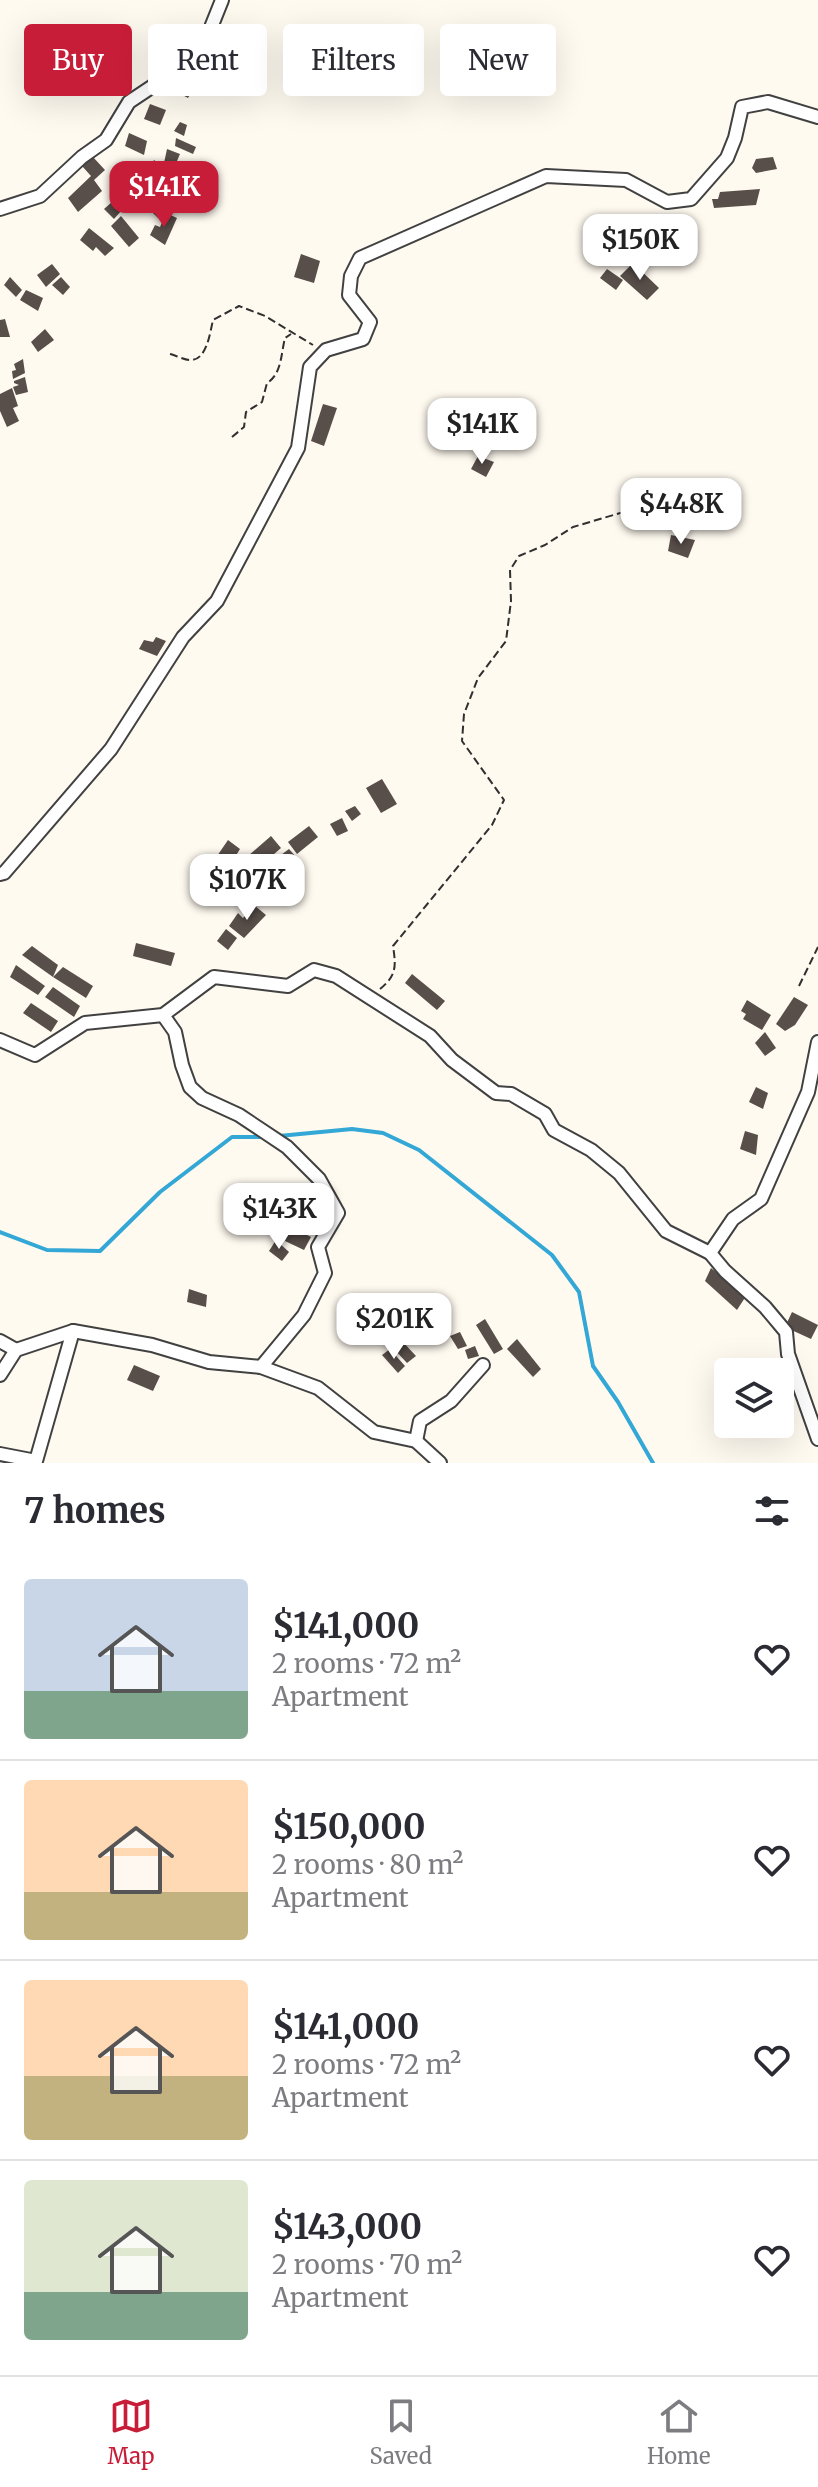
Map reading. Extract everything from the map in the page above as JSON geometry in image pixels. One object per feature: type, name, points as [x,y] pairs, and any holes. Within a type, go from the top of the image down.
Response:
[{"type":"street","points":[[0,209],[40,196],[82,157],[106,140],[129,102],[153,86],[175,56],[208,35],[222,0]]},
{"type":"street","points":[[0,874],[111,749],[183,637],[217,601],[298,448],[310,367],[326,350],[363,339],[370,322],[349,295],[351,276],[360,258],[546,176],[626,180],[667,202],[691,199],[727,158],[742,107],[768,102],[818,117]]},
{"type":"street","points":[[0,1040],[35,1055],[85,1023],[163,1015],[214,977],[288,986],[314,970],[336,976],[430,1036],[452,1060],[496,1093],[511,1094],[545,1114],[554,1130],[591,1150],[619,1173],[666,1231],[710,1253],[786,1332],[788,1354],[818,1439]]},
{"type":"street","points":[[163,1015],[175,1032],[190,1087],[202,1098],[239,1115],[287,1147],[319,1179],[338,1213],[318,1247],[325,1273],[304,1315],[261,1367]]},
{"type":"street","points":[[710,1253],[733,1219],[761,1199],[808,1092],[818,1042]]},
{"type":"street","points":[[0,1454],[36,1461],[73,1331]]},
{"type":"street","points":[[0,1375],[16,1350],[73,1331],[152,1345],[209,1362],[261,1367],[318,1388],[374,1432],[416,1441],[440,1463]]},
{"type":"street","points":[[0,1341],[16,1350]]},
{"type":"street","points":[[416,1441],[420,1421],[451,1401],[483,1365]]},
{"type":"path","points":[[170,354],[190,361],[199,358],[213,320],[239,306],[265,316],[314,346],[322,355]]},
{"type":"path","points":[[232,437],[244,427],[246,412],[262,402],[267,383],[273,379],[284,355],[285,338],[292,334]]},
{"type":"path","points":[[370,998],[391,981],[397,969],[393,946],[492,825],[504,800],[462,741],[464,714],[478,678],[506,641],[511,601],[510,570],[519,556],[545,545],[573,527],[627,511],[679,487],[673,531]]},
{"type":"path","points":[[799,986],[818,947]]},
{"type":"building","points":[[150,104],[166,110],[160,125],[144,119]]},
{"type":"building","points":[[180,122],[187,125],[184,136],[174,131]]},
{"type":"building","points":[[129,133],[147,141],[144,155],[125,146]]},
{"type":"building","points":[[176,138],[196,147],[193,154],[175,146]]},
{"type":"building","points":[[167,149],[180,154],[174,168],[164,163]]},
{"type":"building","points":[[93,157],[105,170],[94,180],[102,191],[78,212],[68,198],[91,176],[82,166]]},
{"type":"building","points":[[773,157],[777,169],[756,173],[752,168],[756,159]]},
{"type":"building","points":[[154,160],[170,172],[165,181],[153,172],[148,179],[142,176],[147,163],[151,165]]},
{"type":"building","points":[[132,173],[167,208],[158,218],[123,183]]},
{"type":"building","points":[[760,189],[756,205],[714,208],[712,199],[718,199],[720,192]]},
{"type":"building","points":[[112,202],[122,210],[114,219],[104,209]]},
{"type":"building","points":[[166,213],[177,218],[165,245],[150,235],[155,225],[160,227]]},
{"type":"building","points":[[121,216],[139,238],[129,247],[111,226]]},
{"type":"building","points":[[89,228],[114,248],[105,256],[96,247],[93,251],[80,240]]},
{"type":"building","points":[[301,254],[320,261],[314,283],[294,277]]},
{"type":"building","points":[[633,263],[659,288],[647,300],[620,276]]},
{"type":"building","points":[[52,264],[60,274],[46,287],[37,275]]},
{"type":"building","points":[[607,269],[623,280],[616,290],[600,278]]},
{"type":"building","points":[[10,277],[22,290],[16,297],[4,285]]},
{"type":"building","points":[[61,277],[70,287],[63,295],[52,285]]},
{"type":"building","points":[[26,290],[43,298],[38,311],[20,300]]},
{"type":"building","points":[[5,319],[10,337],[0,337],[0,320]]},
{"type":"building","points":[[45,329],[54,340],[38,352],[31,342]]},
{"type":"building","points":[[23,359],[25,373],[13,379],[14,364]]},
{"type":"building","points":[[25,377],[28,392],[16,395],[13,387],[19,385],[14,381]]},
{"type":"building","points":[[12,388],[18,406],[13,408],[19,421],[7,427],[0,411],[0,394]]},
{"type":"building","points":[[323,404],[337,408],[324,446],[311,441]]},
{"type":"building","points":[[478,456],[494,462],[486,477],[471,469]]},
{"type":"building","points":[[671,535],[695,540],[688,558],[668,551]]},
{"type":"building","points":[[156,637],[166,641],[157,656],[139,649],[144,640],[153,642]]},
{"type":"building","points":[[382,779],[397,804],[381,813],[366,788]]},
{"type":"building","points":[[355,806],[361,814],[352,821],[345,811]]},
{"type":"building","points":[[342,818],[348,831],[337,836],[330,824]]},
{"type":"building","points":[[309,826],[318,837],[297,854],[288,842]]},
{"type":"building","points":[[271,836],[281,848],[265,862],[262,858],[255,864],[248,856]]},
{"type":"building","points":[[228,840],[240,849],[216,888],[201,879],[214,859],[223,865],[215,859]]},
{"type":"building","points":[[289,849],[297,858],[277,874],[269,864]]},
{"type":"building","points":[[256,872],[266,880],[250,899],[240,890]]},
{"type":"building","points":[[254,905],[266,915],[244,938],[229,926],[238,913],[243,918]]},
{"type":"building","points":[[226,929],[237,938],[228,950],[217,941]]},
{"type":"building","points":[[136,943],[175,953],[171,966],[133,956]]},
{"type":"building","points":[[32,946],[58,965],[53,977],[22,955]]},
{"type":"building","points":[[16,965],[45,986],[38,995],[10,977]]},
{"type":"building","points":[[63,967],[93,986],[86,998],[53,977]]},
{"type":"building","points":[[412,974],[445,1001],[437,1010],[405,983]]},
{"type":"building","points":[[53,987],[80,1006],[74,1017],[45,997]]},
{"type":"building","points":[[794,997],[808,1005],[795,1025],[785,1031],[776,1024]]},
{"type":"building","points":[[747,1000],[771,1015],[762,1030],[743,1019],[746,1014],[741,1011]]},
{"type":"building","points":[[31,1003],[58,1021],[51,1032],[23,1013]]},
{"type":"building","points":[[765,1032],[776,1048],[765,1056],[755,1043]]},
{"type":"building","points":[[756,1087],[768,1093],[763,1109],[749,1102]]},
{"type":"building","points":[[745,1131],[758,1135],[756,1155],[740,1149]]},
{"type":"building","points":[[312,1205],[325,1216],[318,1226],[303,1215]]},
{"type":"building","points":[[291,1227],[311,1237],[304,1250],[285,1241]]},
{"type":"building","points":[[276,1240],[289,1252],[282,1261],[269,1251]]},
{"type":"building","points":[[711,1268],[746,1296],[737,1310],[705,1281]]},
{"type":"building","points":[[189,1289],[207,1295],[206,1307],[187,1302]]},
{"type":"building","points":[[792,1312],[818,1325],[811,1339],[785,1327]]},
{"type":"building","points":[[485,1319],[503,1349],[494,1354],[476,1325]]},
{"type":"building","points":[[460,1332],[467,1346],[458,1349],[450,1336]]},
{"type":"building","points":[[517,1339],[541,1369],[533,1377],[507,1349]]},
{"type":"building","points":[[402,1341],[416,1356],[407,1363],[393,1348]]},
{"type":"building","points":[[475,1346],[479,1356],[468,1359],[465,1350]]},
{"type":"building","points":[[390,1349],[405,1366],[398,1373],[382,1355]]},
{"type":"building","points":[[134,1365],[160,1376],[153,1391],[127,1380]]},
{"type":"waterway","points":[[279,1136],[352,1129],[383,1133],[419,1150],[552,1255],[579,1292],[593,1366],[653,1463]]},
{"type":"waterway","points":[[0,1232],[47,1250],[100,1251],[160,1192],[232,1137],[266,1137]]}]
